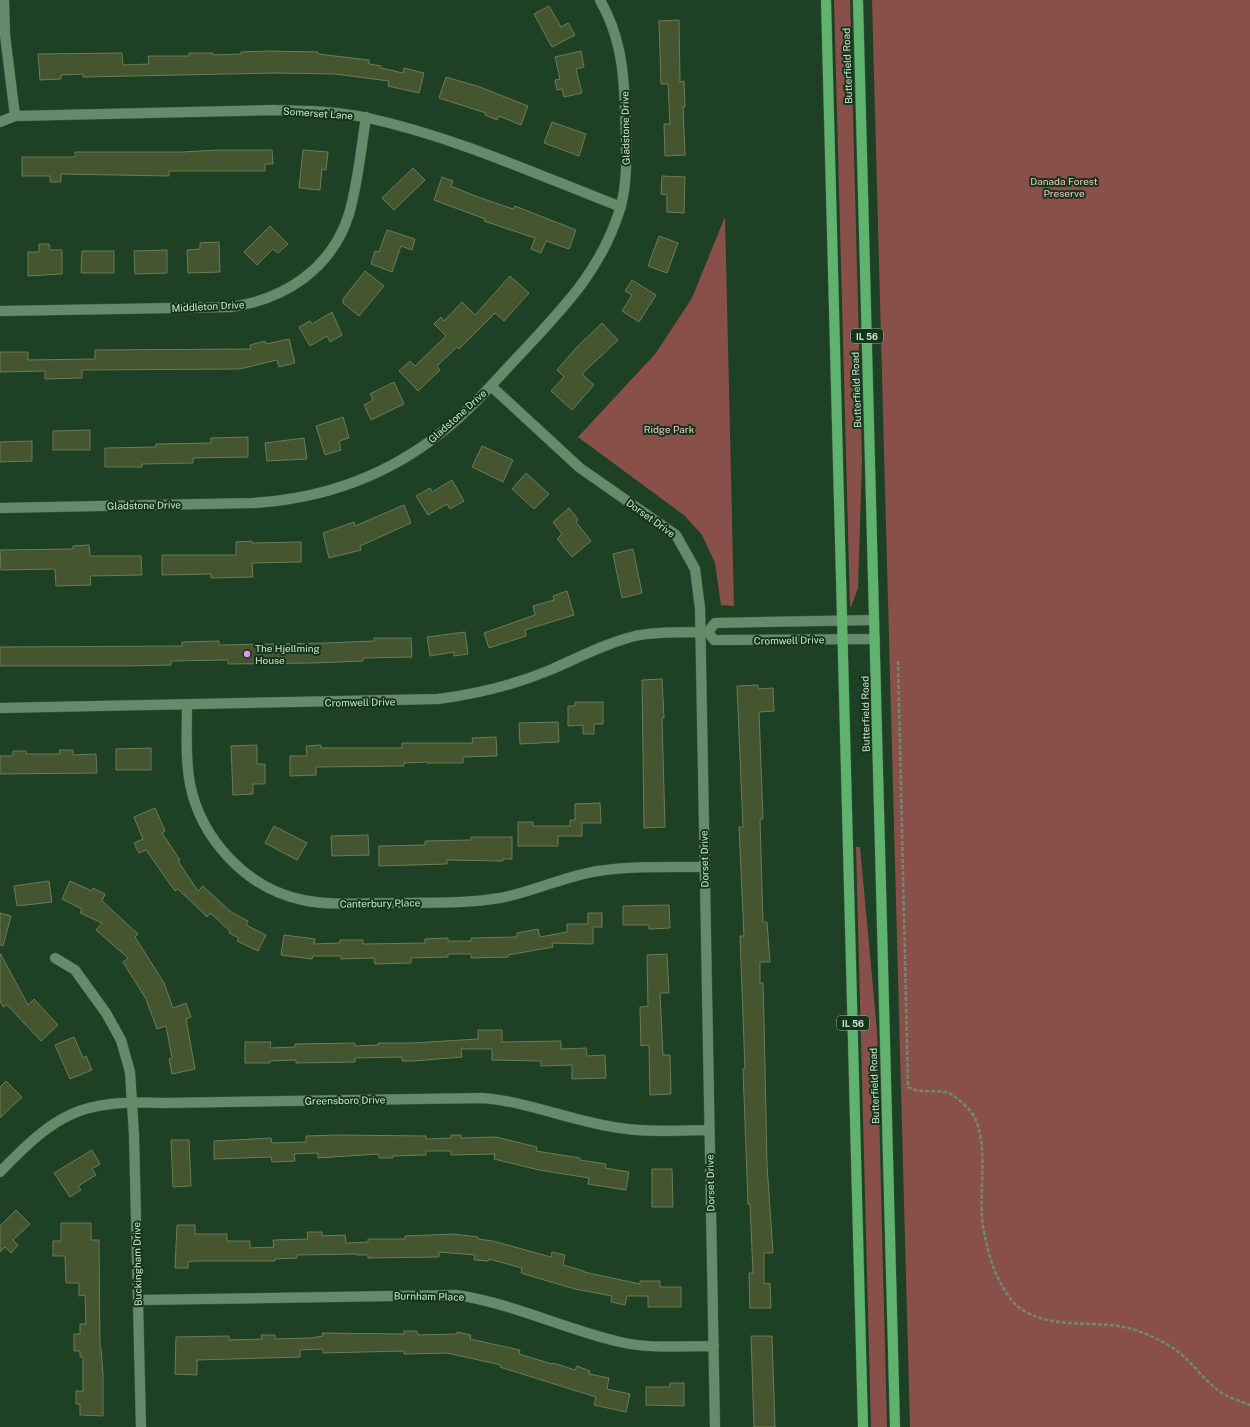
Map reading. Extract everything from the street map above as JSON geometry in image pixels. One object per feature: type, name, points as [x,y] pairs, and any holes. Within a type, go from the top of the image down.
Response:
[{"type":"main road","name":"Butterfield Road","points":[[826,0],[863,1427]]},
{"type":"main road","name":"Butterfield Road","points":[[858,0],[895,1427]]},
{"type":"street","points":[[4,0],[6,49],[15,116]]},
{"type":"street","name":"Gladstone Drive","points":[[0,508],[252,503],[293,499],[318,494],[366,478],[406,457],[444,431],[491,386],[584,283],[604,251],[621,207],[626,159],[624,77],[620,50],[615,31],[600,0]]},
{"type":"street","name":"Somerset Lane","points":[[0,122],[15,116],[274,110],[366,117],[447,140],[621,207]]},
{"type":"street","name":"Middleton Drive","points":[[0,311],[231,307],[270,298],[288,289],[316,270],[341,233],[352,200],[366,117]]},
{"type":"street","name":"Dorset Drive","points":[[491,386],[580,468],[676,535],[695,569],[704,632],[704,867],[715,1427]]},
{"type":"street","name":"Cromwell Drive","points":[[0,708],[416,700],[458,697],[492,690],[521,681],[601,648],[635,636],[662,633],[704,632],[715,623],[874,620]]},
{"type":"street","name":"Cromwell Drive","points":[[704,632],[714,640],[875,639]]},
{"type":"street","name":"Canterbury Place","points":[[187,705],[189,774],[194,798],[204,824],[231,862],[266,886],[301,900],[338,904],[484,900],[514,895],[583,874],[599,871],[624,868],[704,867]]},
{"type":"street","name":"Buckingham Drive","points":[[55,958],[75,970],[113,1023],[122,1040],[128,1062],[132,1101],[141,1427]]},
{"type":"street","name":"Greensboro Drive","points":[[0,1172],[42,1132],[62,1118],[94,1106],[132,1101],[164,1103],[483,1098],[514,1102],[620,1128],[646,1131],[709,1130]]},
{"type":"street","name":"Burnham Place","points":[[138,1300],[456,1295],[495,1302],[621,1342],[650,1346],[714,1346]]},
{"type":"path","points":[[898,661],[908,1087],[916,1092],[939,1091],[952,1095],[963,1104],[974,1117],[980,1138],[982,1162],[983,1225],[991,1264],[999,1282],[1015,1305],[1035,1316],[1072,1324],[1097,1324],[1132,1329],[1158,1340],[1180,1354],[1225,1395],[1250,1406]]},
{"type":"green space","points":[[834,0],[850,0],[862,460],[858,588],[851,607],[850,606]]},
{"type":"green space","name":"Danada Forest Preserve","points":[[872,0],[1250,0],[1250,1427],[910,1427]]},
{"type":"green space","name":"Ridge Park","points":[[725,217],[734,606],[721,605],[715,563],[702,535],[685,516],[578,437],[656,353],[692,298]]},
{"type":"green space","points":[[856,847],[860,847],[877,1031],[887,1427],[871,1427]]},
{"type":"building","points":[[549,6],[561,27],[568,23],[575,35],[552,47],[534,14]]},
{"type":"building","points":[[679,20],[680,82],[684,81],[685,107],[683,107],[685,155],[665,156],[664,124],[670,124],[668,84],[661,84],[659,21]]},
{"type":"building","points":[[581,51],[584,67],[576,69],[582,93],[564,97],[562,89],[557,90],[555,80],[560,79],[555,57]]},
{"type":"building","points":[[241,52],[318,52],[318,54],[369,60],[369,64],[403,73],[404,68],[424,73],[419,93],[388,86],[389,81],[335,74],[277,73],[83,77],[83,74],[61,75],[61,79],[40,80],[38,54],[122,53],[123,65],[149,64],[148,56],[189,56],[189,53],[213,53],[213,55],[241,54]]},
{"type":"building","points":[[446,77],[480,87],[528,106],[521,125],[499,116],[497,120],[485,115],[486,113],[439,98]]},
{"type":"building","points":[[552,122],[586,134],[579,156],[544,143]]},
{"type":"building","points":[[272,150],[273,164],[265,164],[265,171],[169,171],[169,176],[61,174],[61,182],[50,182],[50,176],[22,176],[22,157],[75,157],[75,152],[182,152]]},
{"type":"building","points":[[303,150],[328,152],[326,170],[322,169],[320,190],[299,188]]},
{"type":"building","points":[[413,168],[425,180],[394,210],[382,198]]},
{"type":"building","points":[[662,176],[685,177],[684,213],[667,212],[667,195],[661,194]]},
{"type":"building","points":[[442,177],[453,181],[451,186],[475,196],[513,209],[515,206],[576,230],[569,249],[546,241],[541,253],[531,249],[535,238],[484,221],[485,219],[434,200]]},
{"type":"building","points":[[270,226],[288,244],[278,253],[273,249],[257,265],[244,252]]},
{"type":"building","points":[[387,230],[415,239],[412,250],[401,246],[392,272],[371,264],[375,251],[379,252]]},
{"type":"building","points":[[659,236],[678,243],[667,273],[648,266]]},
{"type":"building","points":[[219,242],[220,272],[188,273],[187,250],[200,249],[200,243]]},
{"type":"building","points":[[39,244],[49,244],[50,250],[62,250],[62,274],[28,276],[28,252],[39,252]]},
{"type":"building","points":[[167,250],[167,273],[135,274],[134,251]]},
{"type":"building","points":[[82,251],[114,251],[114,273],[81,273]]},
{"type":"building","points":[[365,271],[384,286],[359,316],[343,303],[343,299]]},
{"type":"building","points":[[510,276],[529,293],[504,321],[495,313],[459,349],[457,347],[437,366],[440,370],[418,391],[399,371],[410,361],[415,366],[446,336],[434,324],[441,317],[444,321],[462,302],[475,315]]},
{"type":"building","points":[[632,280],[656,295],[639,322],[622,311],[632,295],[625,291]]},
{"type":"building","points":[[332,312],[342,335],[330,342],[327,336],[310,346],[299,327],[310,321],[312,324]]},
{"type":"building","points":[[602,323],[618,340],[582,374],[594,385],[572,410],[551,391],[564,377],[557,370],[576,348]]},
{"type":"building","points":[[289,339],[295,363],[279,367],[277,360],[240,369],[82,370],[82,378],[45,379],[45,371],[0,372],[0,352],[28,352],[28,360],[95,359],[95,350],[251,349],[250,345],[265,341],[266,344]]},
{"type":"building","points":[[394,382],[404,404],[371,420],[364,405],[373,400],[370,394]]},
{"type":"building","points":[[343,417],[349,438],[339,441],[341,450],[325,455],[316,426]]},
{"type":"building","points":[[90,430],[90,450],[53,450],[53,431]]},
{"type":"building","points":[[248,437],[248,457],[193,458],[193,463],[142,464],[142,467],[105,467],[105,448],[156,447],[156,444],[211,443],[211,438]]},
{"type":"building","points":[[304,438],[307,459],[267,461],[265,443]]},
{"type":"building","points":[[32,441],[32,461],[0,462],[0,442]]},
{"type":"building","points":[[482,446],[513,460],[503,482],[472,467]]},
{"type":"building","points":[[526,473],[549,494],[534,509],[512,489]]},
{"type":"building","points":[[452,480],[464,501],[450,509],[447,504],[428,515],[416,496],[430,488],[432,492]]},
{"type":"building","points":[[404,505],[411,523],[360,546],[361,550],[329,558],[323,533],[354,522],[355,526]]},
{"type":"building","points":[[569,508],[578,519],[576,522],[591,541],[572,557],[557,539],[562,534],[553,522]]},
{"type":"building","points":[[252,541],[252,543],[301,542],[301,562],[252,563],[253,577],[211,578],[211,574],[162,575],[162,555],[236,555],[236,542]]},
{"type":"building","points":[[89,545],[90,556],[141,556],[142,575],[90,576],[91,585],[56,586],[55,569],[1,570],[0,550],[73,549],[73,546]]},
{"type":"building","points":[[633,549],[642,593],[622,598],[613,554]]},
{"type":"building","points":[[567,591],[574,615],[525,630],[526,636],[489,648],[484,633],[535,615],[533,606],[554,600],[553,596]]},
{"type":"building","points":[[465,632],[468,654],[454,656],[454,652],[430,656],[427,637]]},
{"type":"building","points":[[374,638],[411,638],[412,657],[363,658],[363,661],[313,663],[228,664],[228,660],[171,661],[171,665],[0,666],[0,647],[182,646],[182,642],[219,641],[219,645],[325,643],[374,641]]},
{"type":"building","points":[[662,679],[664,718],[662,718],[665,827],[644,828],[642,680]]},
{"type":"building","points":[[758,685],[758,689],[773,688],[774,711],[759,712],[763,819],[760,819],[763,922],[767,922],[770,962],[760,962],[760,983],[763,983],[767,1165],[773,1253],[764,1253],[764,1284],[770,1283],[771,1308],[750,1308],[749,1273],[753,1273],[750,1204],[748,1204],[740,936],[744,936],[739,827],[743,827],[737,686]]},
{"type":"building","points":[[575,702],[603,702],[603,724],[594,724],[594,734],[583,734],[583,725],[568,726],[568,706],[575,706]]},
{"type":"building","points":[[558,722],[559,742],[520,744],[519,723]]},
{"type":"building","points":[[496,737],[497,756],[463,757],[463,763],[427,762],[404,763],[404,766],[316,767],[316,775],[290,776],[290,756],[307,756],[306,746],[321,745],[321,748],[402,748],[402,743],[473,743],[472,738]]},
{"type":"building","points":[[257,745],[257,764],[265,764],[265,784],[253,784],[253,794],[233,795],[231,746]]},
{"type":"building","points":[[151,748],[151,770],[116,770],[116,749]]},
{"type":"building","points":[[59,750],[73,750],[73,755],[96,754],[97,773],[0,774],[0,756],[13,756],[13,751],[26,751],[26,754],[60,754]]},
{"type":"building","points":[[600,803],[601,823],[582,823],[582,836],[558,836],[558,846],[518,846],[518,822],[533,822],[533,826],[570,826],[570,820],[575,820],[575,804]]},
{"type":"building","points":[[155,808],[165,831],[162,833],[198,891],[203,886],[231,912],[248,921],[246,925],[266,935],[258,951],[237,941],[239,938],[229,933],[230,931],[210,913],[207,917],[178,889],[175,891],[146,850],[139,853],[134,843],[143,839],[134,817]]},
{"type":"building","points":[[274,826],[307,843],[297,860],[265,843]]},
{"type":"building","points":[[368,835],[369,855],[332,856],[331,836]]},
{"type":"building","points":[[471,837],[512,837],[512,859],[503,859],[503,861],[447,860],[447,864],[379,866],[379,846],[425,845],[425,841],[471,840]]},
{"type":"building","points":[[49,881],[52,902],[17,906],[14,886]]},
{"type":"building","points":[[70,881],[92,891],[93,888],[105,894],[102,901],[138,934],[135,937],[164,983],[173,1008],[186,1003],[191,1017],[186,1019],[195,1069],[172,1074],[169,1059],[172,1058],[166,1026],[157,1029],[146,999],[123,962],[128,958],[96,930],[102,923],[80,913],[82,909],[62,899]]},
{"type":"building","points":[[669,905],[670,928],[649,929],[649,925],[623,925],[623,906]]},
{"type":"building","points":[[0,913],[11,916],[3,946],[0,945]]},
{"type":"building","points":[[588,913],[602,913],[602,927],[593,927],[593,944],[552,943],[553,947],[508,955],[508,957],[471,958],[471,954],[448,954],[448,957],[411,958],[411,963],[375,964],[374,958],[341,959],[341,956],[313,956],[312,959],[281,955],[284,935],[315,939],[314,944],[340,943],[340,940],[363,940],[363,944],[425,943],[425,939],[448,938],[448,941],[471,941],[471,938],[517,937],[517,933],[538,929],[540,937],[567,932],[567,924],[588,924]]},
{"type":"building","points":[[0,953],[28,1005],[34,999],[58,1025],[41,1041],[7,1005],[3,1007],[0,1001]]},
{"type":"building","points":[[667,954],[669,993],[660,993],[663,1055],[670,1055],[671,1094],[650,1095],[649,1045],[641,1046],[640,1007],[648,1006],[647,955]]},
{"type":"building","points":[[478,1030],[502,1030],[502,1042],[561,1041],[561,1049],[586,1048],[587,1056],[605,1055],[606,1078],[572,1079],[572,1065],[541,1066],[541,1061],[492,1060],[492,1049],[461,1049],[462,1057],[414,1061],[402,1061],[402,1057],[355,1058],[355,1062],[296,1063],[296,1060],[270,1061],[270,1063],[245,1063],[245,1042],[271,1042],[270,1048],[295,1047],[295,1044],[355,1043],[355,1046],[378,1045],[378,1043],[413,1043],[478,1039]]},
{"type":"building","points":[[74,1037],[83,1058],[86,1056],[92,1070],[70,1079],[55,1045]]},
{"type":"building","points":[[6,1081],[22,1097],[0,1118],[0,1087]]},
{"type":"building","points":[[451,1135],[461,1135],[461,1138],[496,1137],[537,1147],[536,1151],[580,1158],[580,1160],[606,1164],[605,1168],[629,1172],[626,1190],[588,1184],[589,1178],[539,1170],[494,1159],[495,1154],[451,1155],[451,1151],[426,1151],[426,1155],[393,1156],[393,1158],[379,1158],[378,1154],[318,1158],[318,1153],[294,1154],[295,1161],[272,1162],[271,1157],[214,1159],[214,1141],[271,1138],[272,1143],[306,1142],[306,1136],[426,1136],[426,1139],[451,1138]]},
{"type":"building","points":[[171,1140],[189,1140],[191,1186],[173,1187]]},
{"type":"building","points":[[92,1150],[100,1164],[92,1169],[96,1175],[78,1186],[81,1190],[70,1197],[54,1173]]},
{"type":"building","points":[[652,1169],[672,1169],[673,1207],[652,1207]]},
{"type":"building","points":[[16,1210],[30,1224],[13,1240],[18,1245],[11,1253],[5,1247],[0,1252],[0,1226]]},
{"type":"building","points":[[61,1223],[91,1223],[91,1240],[99,1240],[100,1348],[103,1374],[103,1416],[80,1415],[80,1404],[76,1404],[76,1391],[83,1391],[83,1357],[80,1357],[80,1351],[74,1351],[74,1334],[80,1334],[80,1324],[86,1324],[85,1295],[79,1296],[79,1283],[66,1283],[65,1256],[53,1256],[53,1241],[61,1241]]},
{"type":"building","points":[[177,1225],[195,1225],[195,1234],[227,1234],[227,1241],[250,1241],[250,1248],[274,1247],[273,1240],[308,1239],[307,1232],[322,1232],[322,1236],[345,1235],[346,1243],[368,1242],[368,1239],[405,1239],[405,1236],[453,1234],[478,1237],[478,1239],[493,1241],[551,1257],[552,1252],[565,1255],[563,1265],[584,1272],[640,1284],[640,1281],[660,1281],[660,1287],[681,1287],[681,1307],[648,1307],[648,1296],[627,1296],[625,1305],[611,1302],[612,1296],[575,1289],[521,1273],[522,1268],[489,1259],[488,1261],[474,1260],[475,1255],[439,1252],[439,1257],[368,1258],[368,1255],[357,1254],[297,1255],[297,1258],[275,1259],[275,1261],[195,1261],[188,1262],[188,1268],[175,1268]]},
{"type":"building","points":[[404,1331],[417,1331],[418,1335],[457,1334],[457,1332],[471,1335],[470,1339],[520,1350],[519,1354],[552,1364],[553,1363],[575,1370],[577,1366],[590,1371],[589,1374],[609,1378],[607,1389],[630,1394],[626,1412],[594,1405],[596,1397],[500,1367],[501,1365],[447,1353],[404,1354],[404,1351],[323,1353],[323,1349],[300,1350],[300,1357],[197,1360],[197,1375],[175,1374],[176,1337],[229,1336],[229,1340],[262,1339],[261,1335],[275,1335],[275,1339],[311,1338],[323,1336],[322,1333],[404,1334]]},
{"type":"building","points":[[751,1336],[772,1336],[775,1427],[754,1427]]},
{"type":"building","points":[[670,1383],[684,1383],[684,1406],[646,1405],[646,1387],[670,1387]]},
{"type":"place","name":"The Hjellming House","points":[[247,654]]}]
